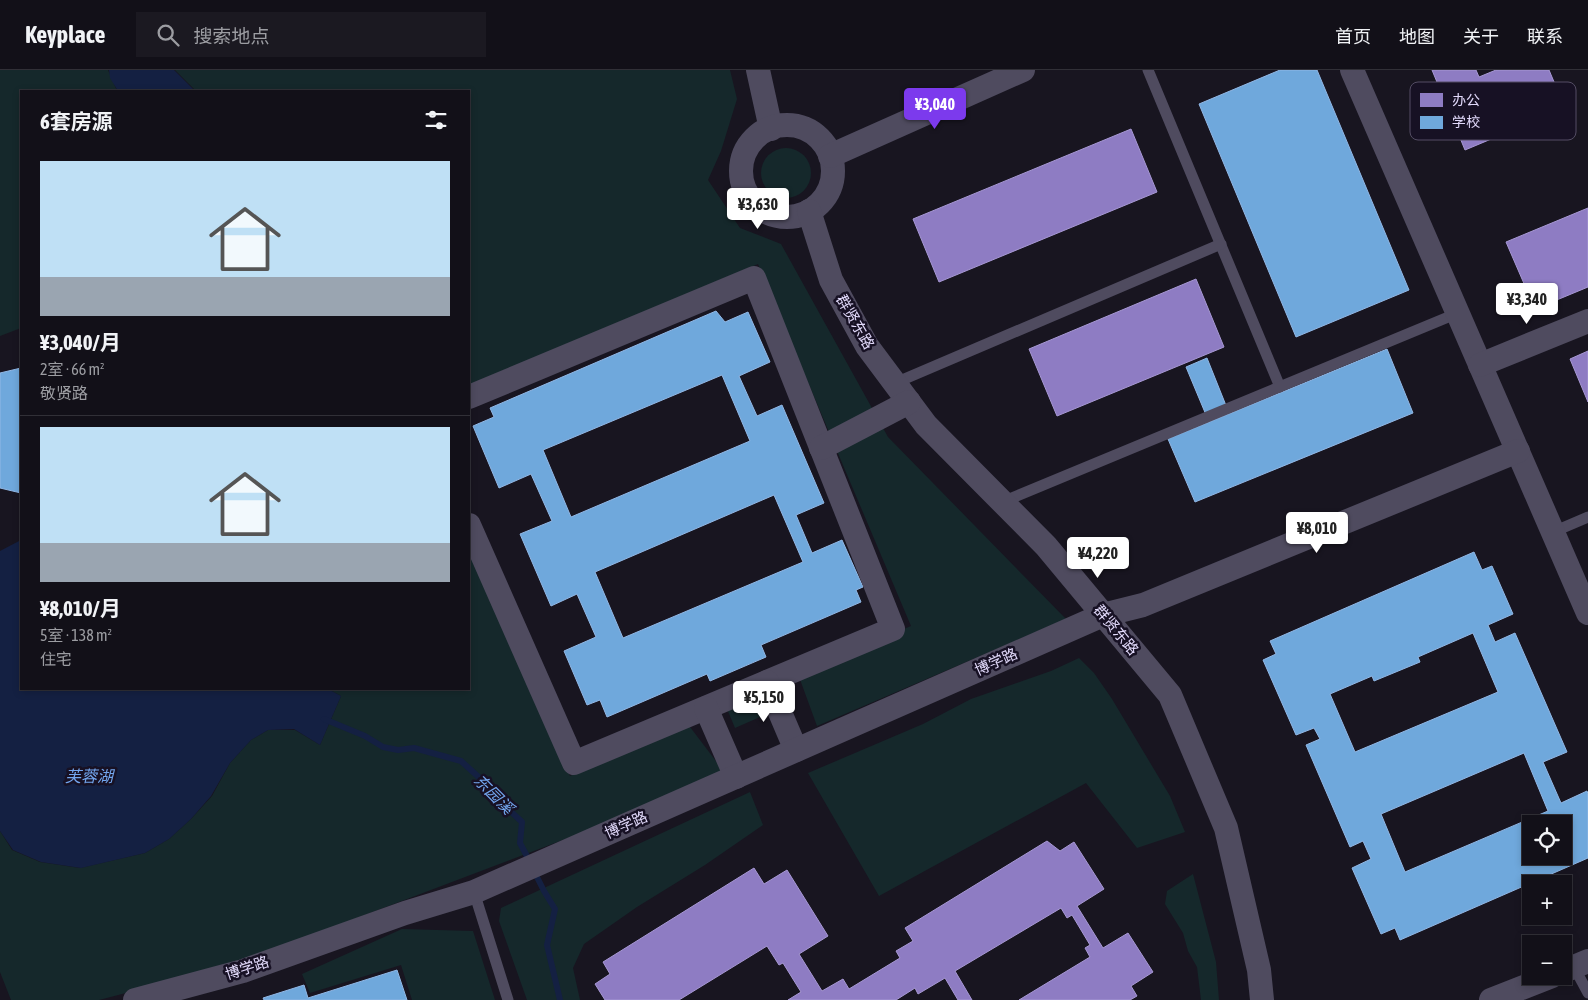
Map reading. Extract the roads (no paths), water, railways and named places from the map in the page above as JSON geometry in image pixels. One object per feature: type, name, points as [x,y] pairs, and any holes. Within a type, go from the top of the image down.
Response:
[{"type":"street","points":[[758,70],[771,128]]},
{"type":"street","points":[[830,156],[1023,70]]},
{"type":"street","points":[[1352,70],[1588,613]]},
{"type":"street","points":[[778,126],[794,126],[809,130],[822,140],[830,156],[833,174],[830,188],[821,202],[801,215],[785,217],[769,214],[756,205],[745,191],[740,175],[743,157],[750,143],[762,132],[778,126]]},
{"type":"street","name":"群贤东路","points":[[809,211],[831,280],[867,346],[894,383],[926,425],[1046,546],[1170,695],[1226,828],[1259,970],[1262,1000]]},
{"type":"street","points":[[470,397],[754,278],[893,629],[574,763],[470,527]]},
{"type":"street","points":[[1480,366],[1588,321]]},
{"type":"street","points":[[822,448],[909,402]]},
{"type":"street","name":"博学路","points":[[135,1000],[243,971],[405,913],[474,892],[1103,614],[1143,605],[1518,451]]},
{"type":"street","points":[[767,682],[796,750]]},
{"type":"street","points":[[706,708],[736,777]]},
{"type":"street","points":[[1491,1000],[1529,985]]},
{"type":"lane","points":[[1148,70],[1280,387]]},
{"type":"lane","points":[[894,383],[1221,244]]},
{"type":"lane","points":[[1002,502],[1458,312]]},
{"type":"lane","points":[[1553,532],[1588,517]]},
{"type":"lane","points":[[474,892],[508,1000]]},
{"type":"lane","points":[[1575,966],[1588,993]]},
{"type":"water","points":[[109,70],[174,70],[194,90],[117,90],[110,78]]},
{"type":"water","name":"芙蓉湖","points":[[20,541],[20,690],[330,690],[341,696],[320,745],[294,729],[268,730],[251,740],[230,763],[211,796],[191,819],[169,839],[145,853],[81,868],[41,862],[13,850],[0,831],[0,551]]},
{"type":"waterway","name":"东园溪","points":[[324,719],[365,736],[383,747],[398,750],[414,748],[461,761],[522,822],[520,843],[530,862]]},
{"type":"waterway","name":"东园溪","points":[[534,871],[555,909],[547,945],[560,1000]]}]
